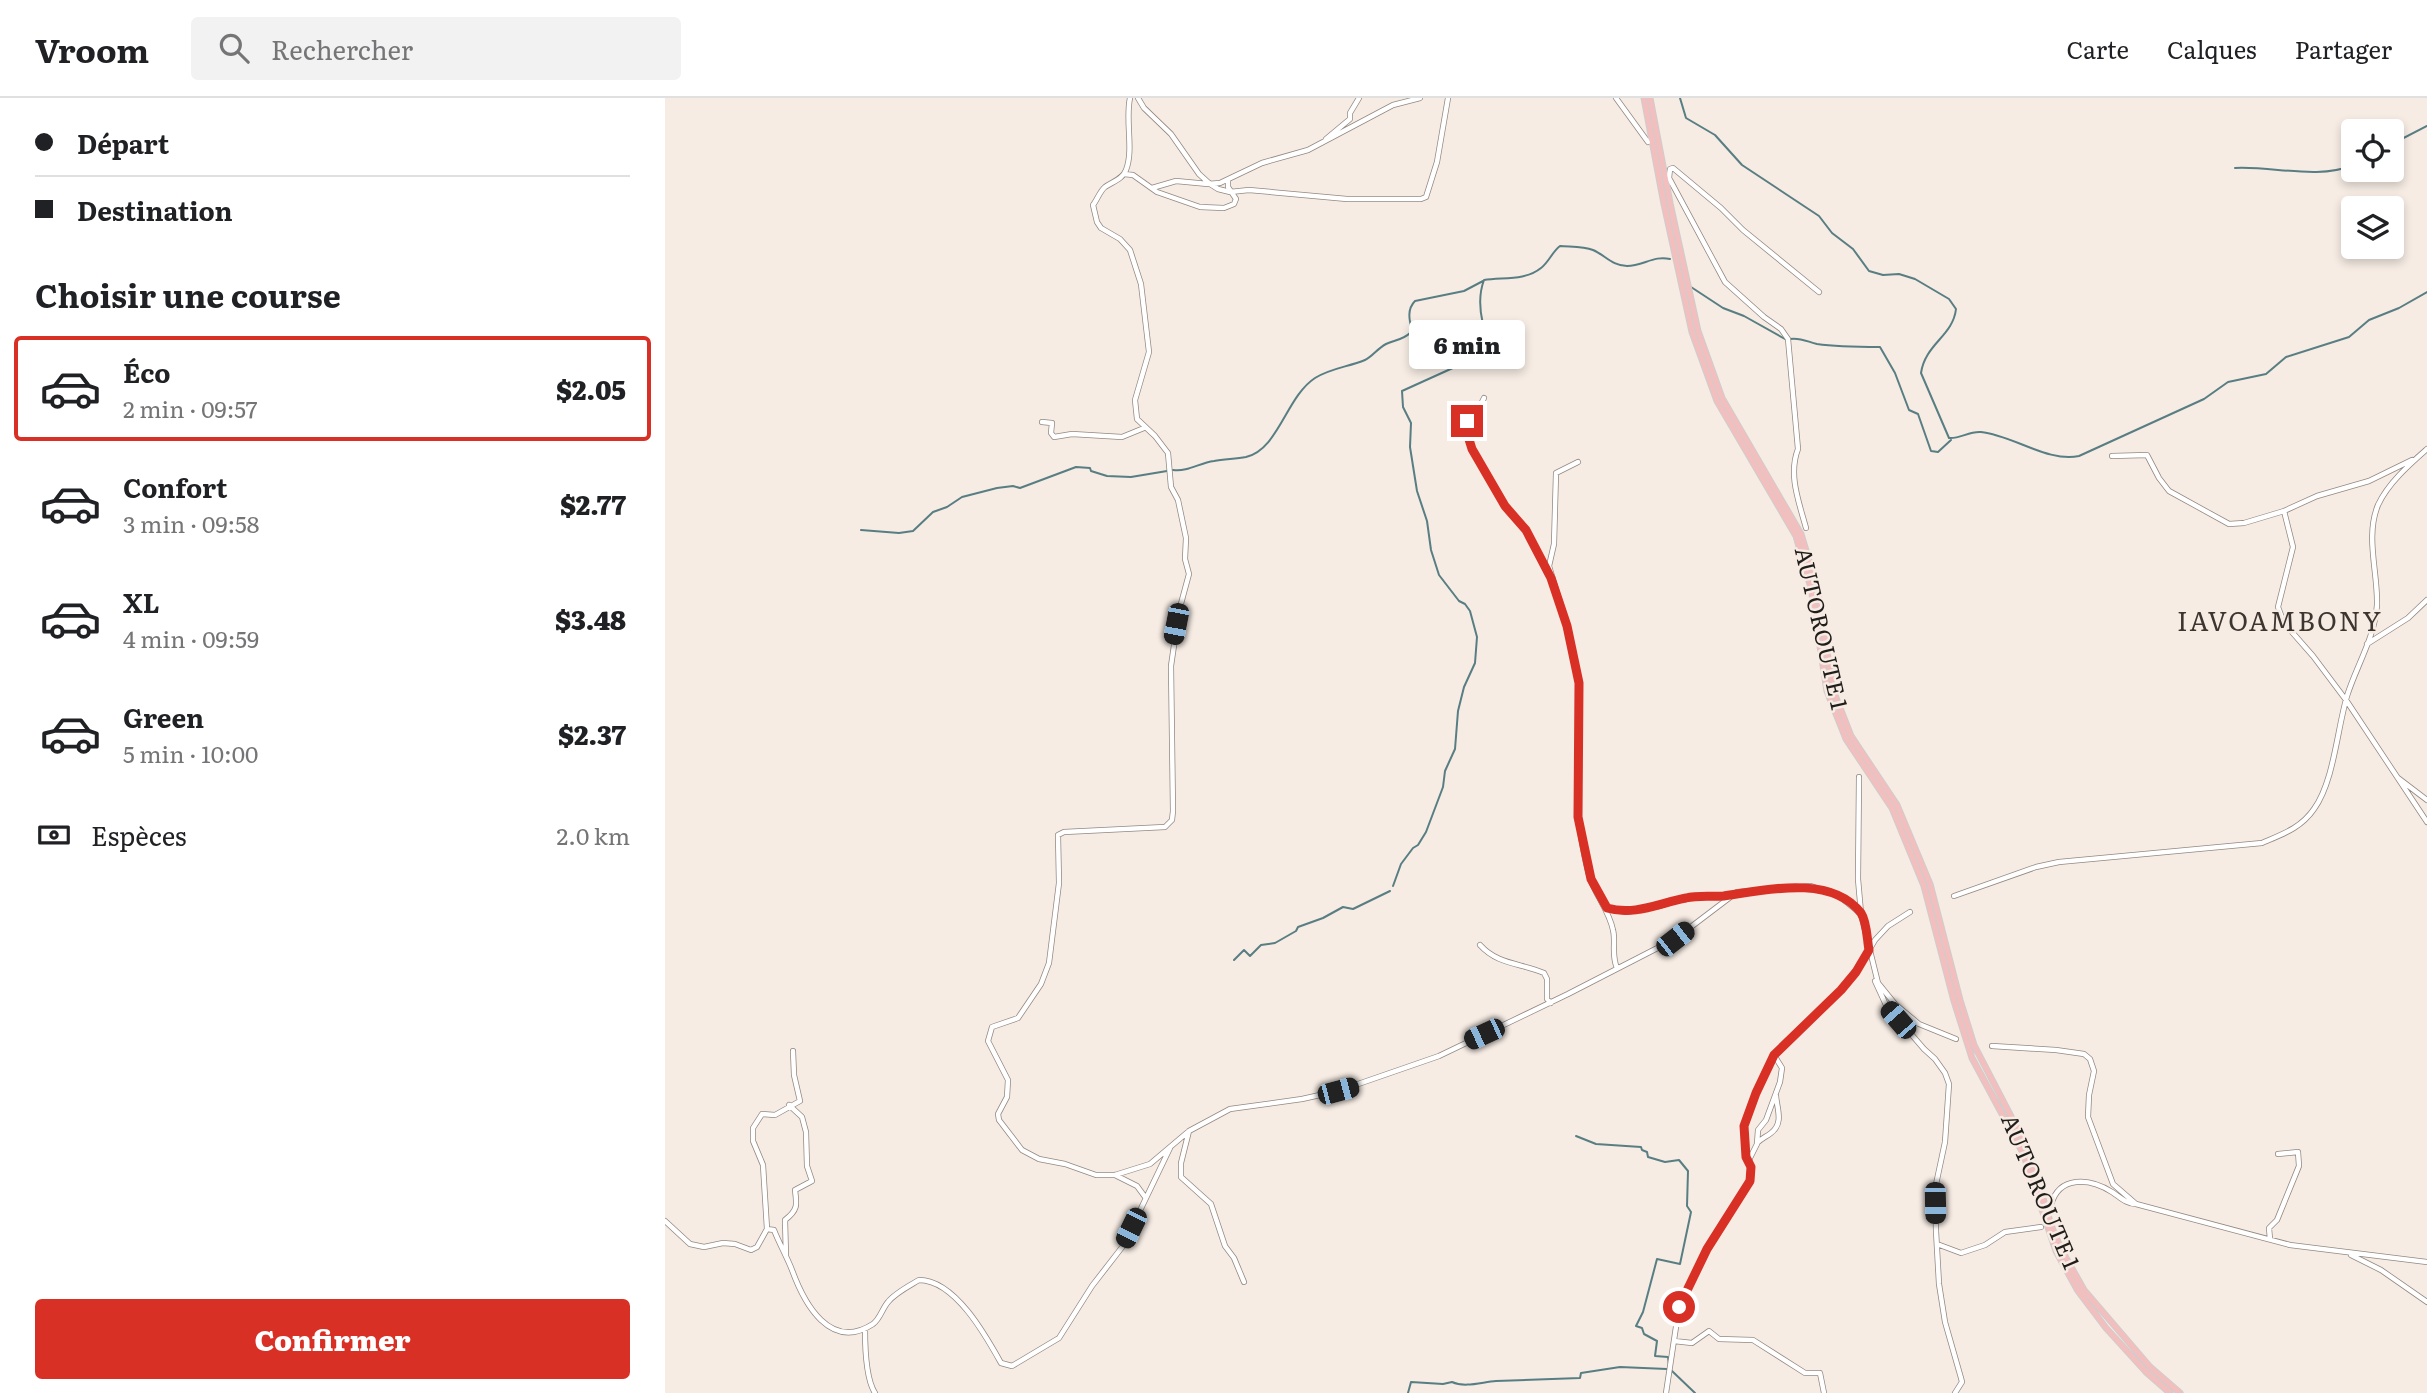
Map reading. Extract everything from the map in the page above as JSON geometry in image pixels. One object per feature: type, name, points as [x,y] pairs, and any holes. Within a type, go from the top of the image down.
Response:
[{"type":"main road","name":"AUTOROUTE 1","points":[[1644,98],[1692,332],[1717,401],[1796,536],[1811,588],[1827,691],[1846,739],[1892,808],[1924,886],[1972,1058],[2024,1153],[2056,1251],[2078,1291],[2106,1328],[2146,1372],[2171,1393]]},
{"type":"main road","name":"AUTOROUTE 1","points":[[1650,98],[1669,203],[1698,331],[1722,398],[1801,534],[1817,587],[1833,690],[1851,736],[1897,805],[1930,884],[1974,1045],[2029,1150],[2051,1225],[2084,1290],[2150,1367],[2180,1393]]},
{"type":"street","points":[[1130,98],[1127,113],[1126,171],[1114,183],[1104,187],[1093,205],[1101,228],[1120,239],[1130,250],[1139,278],[1149,352],[1135,408],[1138,422],[1155,436],[1168,453],[1169,476],[1181,514],[1188,568],[1173,639],[1171,666],[1172,820],[1165,827],[1060,833],[1059,883],[1049,963],[1041,984],[1018,1018],[992,1027],[988,1041],[1008,1080],[1007,1097],[998,1114],[999,1120],[1022,1150],[1039,1159],[1065,1164],[1095,1175],[1115,1175],[1150,1164],[1189,1131],[1230,1109],[1302,1099],[1355,1086],[1399,1068],[1439,1056],[1551,1003],[1675,939],[1737,892]]},
{"type":"street","points":[[1138,98],[1144,108],[1171,134],[1187,158],[1210,184]]},
{"type":"street","points":[[1323,142],[1350,119],[1350,113],[1359,98]]},
{"type":"street","points":[[1210,184],[1228,180],[1262,163],[1308,150],[1393,105],[1420,98]]},
{"type":"street","points":[[1230,192],[1249,190],[1347,199],[1426,197],[1437,162],[1448,98]]},
{"type":"street","points":[[1616,98],[1648,142]]},
{"type":"street","points":[[1806,528],[1793,473],[1798,435],[1788,339],[1781,329],[1725,282],[1669,178],[1670,169],[1673,168],[1819,292]]},
{"type":"street","points":[[1123,174],[1133,175],[1152,188],[1189,204],[1210,208],[1233,206],[1236,199],[1230,192],[1210,184],[1176,181],[1152,188]]},
{"type":"street","points":[[1228,180],[1230,192]]},
{"type":"street","points":[[1484,398],[1467,421],[1469,442],[1505,506],[1526,530],[1551,578]]},
{"type":"street","points":[[1042,422],[1052,423],[1051,433],[1054,437],[1072,434],[1122,437],[1145,428]]},
{"type":"street","points":[[1954,896],[2046,864],[2262,843],[2291,831],[2314,809],[2324,792],[2346,700],[2377,608],[2372,537],[2378,507],[2401,473],[2427,449]]},
{"type":"street","points":[[2112,456],[2147,455],[2169,491],[2229,524],[2244,523],[2284,511],[2317,496],[2369,481],[2417,458]]},
{"type":"street","points":[[1578,462],[1556,473],[1554,544],[1549,566],[1567,626],[1579,683],[1578,817],[1581,838],[1591,879],[1607,908],[1606,915],[1614,932],[1613,957],[1616,968]]},
{"type":"street","points":[[2284,511],[2293,547],[2278,607],[2284,623],[2346,700],[2427,822]]},
{"type":"street","points":[[2366,644],[2408,618],[2427,600]]},
{"type":"street","points":[[1859,777],[1858,879],[1861,914],[1878,983],[1906,1014],[1919,1024],[1956,1039]]},
{"type":"street","points":[[2398,778],[2427,800]]},
{"type":"street","points":[[1607,908],[1626,912],[1686,898],[1811,886],[1839,896],[1861,914]]},
{"type":"street","points":[[1666,1393],[1679,1307],[1700,1261],[1750,1181],[1751,1167],[1747,1162],[1744,1126],[1774,1055],[1841,990],[1888,926],[1910,912]]},
{"type":"street","points":[[1480,945],[1500,961],[1544,973],[1547,978],[1547,999],[1551,1003]]},
{"type":"street","points":[[1874,970],[1876,987],[1885,1005],[1935,1059],[1949,1084],[1945,1142],[1935,1189],[1939,1284],[1945,1322],[1962,1382],[1955,1393]]},
{"type":"street","points":[[1992,1046],[2056,1050],[2084,1054],[2090,1059],[2094,1071],[2088,1117],[2113,1184],[2136,1204]]},
{"type":"street","points":[[665,1221],[691,1244],[703,1247],[723,1243],[735,1244],[751,1250],[757,1247],[767,1229],[763,1165],[753,1141],[753,1128],[762,1114],[775,1115],[800,1101],[794,1075],[793,1051]]},
{"type":"street","points":[[1747,1162],[1757,1144],[1758,1130],[1766,1120],[1776,1094],[1782,1068],[1774,1055]]},
{"type":"street","points":[[1757,1144],[1774,1132],[1779,1124],[1776,1094]]},
{"type":"street","points":[[786,1260],[785,1220],[795,1213],[795,1189],[812,1181],[807,1166],[806,1132],[802,1117],[789,1105]]},
{"type":"street","points":[[1189,1131],[1181,1163],[1181,1177],[1211,1203],[1225,1246],[1234,1258],[1244,1282]]},
{"type":"street","points":[[767,1229],[774,1230],[801,1296],[820,1320],[843,1331],[865,1329],[877,1322],[890,1299],[919,1280],[925,1280],[951,1293],[982,1331],[1000,1363],[1012,1366],[1059,1338],[1092,1286],[1122,1246],[1172,1145]]},
{"type":"street","points":[[2270,1240],[2269,1228],[2277,1220],[2299,1166],[2298,1152],[2278,1154]]},
{"type":"street","points":[[1115,1175],[1137,1186],[1145,1197]]},
{"type":"street","points":[[2051,1205],[2057,1190],[2071,1182],[2097,1185],[2110,1190],[2128,1204],[2270,1240],[2348,1254],[2427,1262]]},
{"type":"street","points":[[1937,1244],[1961,1253],[1985,1245],[2005,1232],[2041,1227]]},
{"type":"street","points":[[2348,1254],[2381,1270],[2427,1302]]},
{"type":"street","points":[[865,1329],[864,1352],[875,1393]]},
{"type":"street","points":[[1674,1341],[1692,1343],[1709,1331],[1719,1339],[1750,1339],[1805,1373],[1820,1373],[1824,1393]]},
{"type":"waterway","points":[[1680,98],[1686,118],[1715,135],[1742,165],[1819,216],[1832,233],[1853,249],[1869,271],[1883,275],[1899,274],[1915,279],[1949,299],[1956,309],[1954,318],[1928,355],[1921,373],[1949,438],[1981,432],[2055,456],[2079,456],[2204,399],[2228,382],[2266,374],[2286,357],[2349,337],[2369,320],[2399,308],[2427,292]]},
{"type":"waterway","points":[[2404,138],[2427,126]]},
{"type":"waterway","points":[[2235,168],[2310,172],[2341,169]]},
{"type":"waterway","points":[[1393,886],[1401,864],[1426,832],[1443,787],[1445,771],[1455,749],[1458,711],[1464,687],[1475,663],[1477,637],[1470,611],[1439,575],[1431,550],[1427,521],[1417,491],[1410,447],[1411,423],[1403,407],[1402,391],[1455,367],[1456,355],[1490,346],[1481,313],[1480,296],[1484,280],[1521,277],[1535,272],[1544,266],[1560,246],[1589,249],[1622,266],[1633,266],[1659,258],[1670,259]]},
{"type":"waterway","points":[[1173,470],[1246,457],[1257,452],[1267,444],[1297,397],[1315,378],[1365,360],[1383,346],[1410,333],[1410,311],[1415,301],[1464,291],[1483,281]]},
{"type":"waterway","points":[[1691,287],[1723,308],[1744,316],[1785,339]]},
{"type":"waterway","points":[[1790,339],[1832,346],[1880,347],[1895,373],[1909,410],[1918,414],[1931,451],[1938,452],[1951,440]]},
{"type":"waterway","points":[[861,530],[899,533],[913,531],[933,512],[962,497],[997,488],[1020,488],[1076,467],[1090,468],[1091,471],[1107,476],[1131,477],[1167,471]]},
{"type":"waterway","points":[[1234,960],[1244,950],[1250,956],[1261,945],[1275,943],[1296,931],[1298,927],[1343,907],[1353,909],[1390,891]]},
{"type":"waterway","points":[[1576,1136],[1596,1144],[1641,1147],[1648,1157],[1665,1162],[1679,1160],[1688,1171],[1687,1206],[1691,1212],[1680,1264],[1657,1259],[1643,1312],[1636,1326],[1657,1341],[1655,1356],[1668,1357],[1669,1365]]},
{"type":"waterway","points":[[1408,1393],[1411,1382],[1452,1382],[1468,1385],[1496,1381],[1580,1378],[1581,1373],[1620,1367],[1667,1369]]},
{"type":"waterway","points":[[1672,1371],[1695,1393]]},
{"type":"district","name":"IAVOAMBONY","points":[[2280,619]]},
{"type":"route","points":[[1467,421],[1467,433],[1472,449],[1482,462],[1505,506],[1526,530],[1551,578],[1567,626],[1579,683],[1578,817],[1591,879],[1607,908],[1626,912],[1686,898],[1811,886],[1839,896],[1861,914],[1864,922],[1869,950],[1856,972],[1774,1055],[1762,1079],[1743,1134],[1747,1162],[1751,1167],[1750,1181],[1700,1261],[1679,1307]]}]
